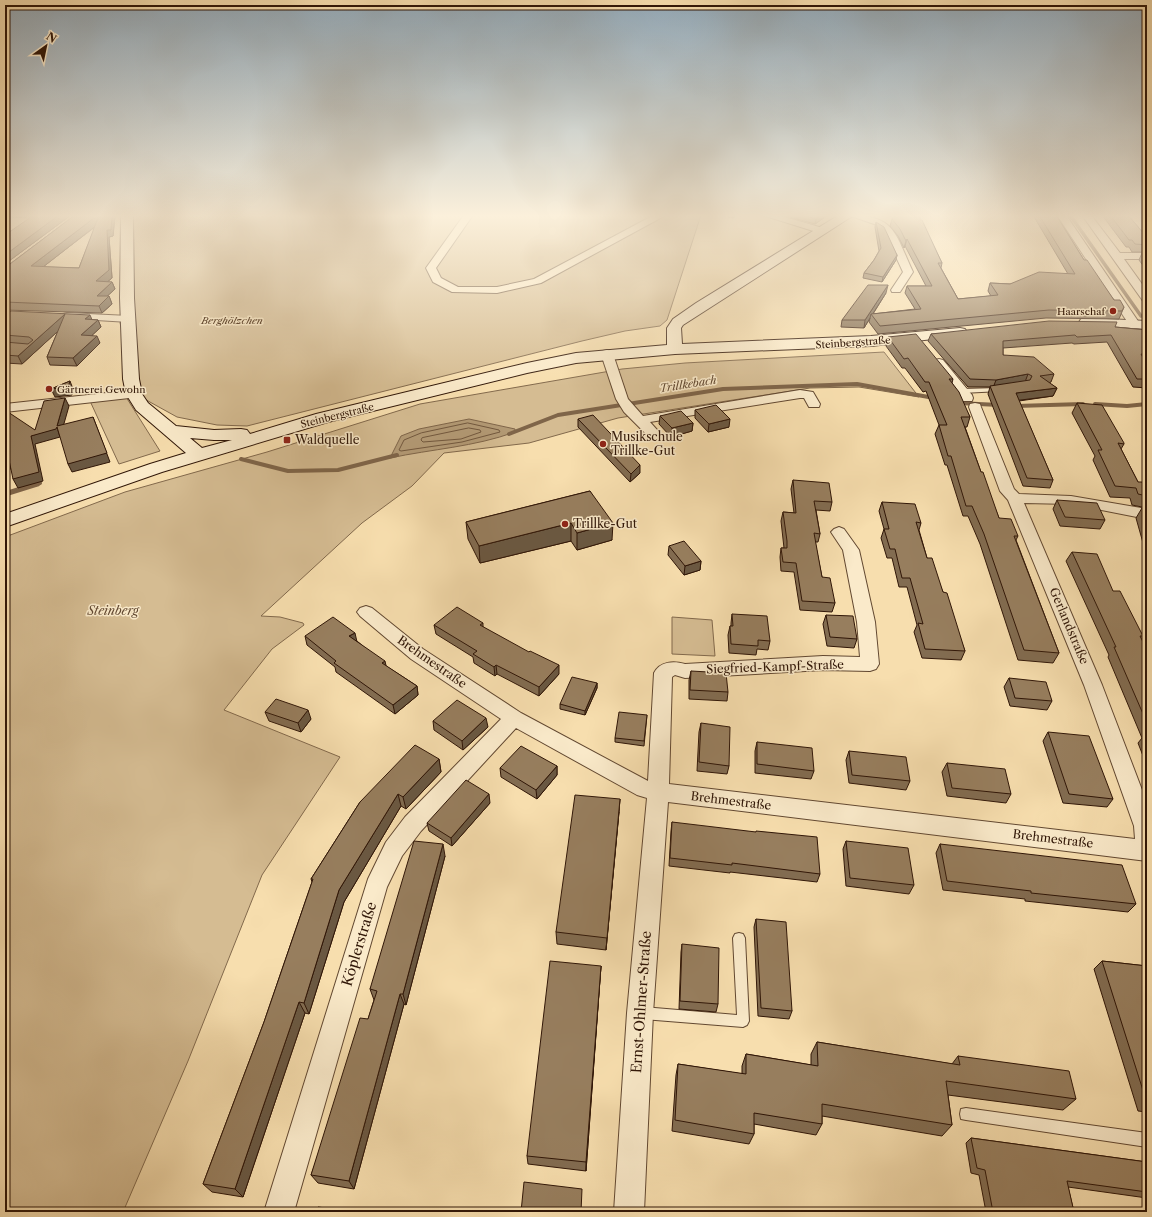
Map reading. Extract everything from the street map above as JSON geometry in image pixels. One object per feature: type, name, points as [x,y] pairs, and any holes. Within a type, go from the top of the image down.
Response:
[{"type":"main road","points":[[127,272],[131,379],[134,394],[142,406],[173,431],[199,455]]},
{"type":"main road","points":[[675,349],[674,328],[678,322],[757,272]]},
{"type":"main road","points":[[1074,322],[1140,325]]},
{"type":"main road","name":"Steinbergstraße","points":[[5,521],[199,455],[322,418],[519,370],[576,358],[675,349],[834,344],[977,330]]},
{"type":"main road","points":[[173,431],[214,435],[268,434]]},
{"type":"street","points":[[433,272],[436,280],[456,290],[497,290],[537,281],[554,272]]},
{"type":"street","points":[[896,290],[908,272]]},
{"type":"street","points":[[1102,272],[1140,325]]},
{"type":"street","points":[[1128,272],[1147,299]]},
{"type":"street","points":[[52,316],[129,319]]},
{"type":"street","name":"Gerlandstraße","points":[[916,337],[968,399],[1007,490],[1015,498],[1094,685],[1145,826],[1147,851]]},
{"type":"street","points":[[607,354],[626,404],[652,432]]},
{"type":"street","points":[[5,408],[134,394]]},
{"type":"street","points":[[641,420],[800,394],[809,396],[814,404]]},
{"type":"street","points":[[1015,498],[1071,500],[1147,514]]},
{"type":"street","name":"Siegfried-Kampf-Straße","points":[[658,792],[663,673],[674,668],[685,671],[823,663],[870,664],[866,622],[852,550],[839,532]]},
{"type":"street","name":"Brehmestraße","points":[[366,612],[417,654],[514,718],[644,789],[658,792],[1147,851]]},
{"type":"street","name":"Köplerstraße","points":[[279,1212],[376,886],[394,848],[413,824],[514,718]]},
{"type":"street","name":"Ernst-Ohlmer-Straße","points":[[629,1212],[640,1013],[658,792]]},
{"type":"lane","points":[[968,399],[993,391],[1006,389]]},
{"type":"lane","points":[[640,1013],[743,1021],[739,938]]},
{"type":"lane","points":[[966,1114],[1147,1140]]},
{"type":"green space","name":"Berghölzchen","points":[[124,272],[683,272],[667,320],[660,326],[625,331],[582,341],[247,426],[217,425],[177,417],[139,396],[120,323]]},
{"type":"green space","name":"Steinberg","points":[[884,352],[919,397],[859,387],[810,388],[618,418],[529,443],[444,453],[412,486],[362,523],[261,616],[280,617],[303,623],[304,625],[272,649],[224,710],[340,757],[262,875],[188,1061],[123,1212],[5,1212],[5,537],[125,492],[267,452],[420,404],[622,369],[685,363]]},
{"type":"green space","points":[[126,397],[160,451],[119,464],[90,401]]},
{"type":"green space","points":[[672,617],[712,620],[715,656],[672,654]]},
{"type":"water","points":[[469,419],[515,429],[515,432],[484,441],[390,458],[401,436],[419,429]]},
{"type":"building","points":[[5,272],[107,272],[96,281],[112,282],[97,296],[109,296],[99,306],[5,302]]},
{"type":"building","points":[[865,272],[886,272],[883,277],[864,273]]},
{"type":"building","points":[[924,272],[943,272],[958,299],[998,295],[990,283],[1010,284],[1039,272],[1075,274],[1074,272],[1095,272],[1114,300],[1120,300],[1124,307],[1122,311],[1049,310],[880,326],[871,314],[921,309],[907,286],[932,286]]},
{"type":"building","points":[[868,285],[888,285],[865,320],[842,320]]},
{"type":"building","points":[[11,311],[90,315],[85,319],[98,320],[81,335],[97,336],[73,358],[47,357],[65,314],[18,356],[5,355],[5,342],[28,344],[33,340],[29,337],[5,335],[5,315]]},
{"type":"building","points":[[1049,321],[1117,322],[1115,327],[1147,330],[1147,346],[1145,346],[1147,349],[1147,355],[1141,354],[1147,365],[1147,379],[1137,379],[1111,335],[1077,337],[1075,335],[1003,341],[1003,355],[1034,357],[1054,374],[1040,376],[1057,388],[1016,393],[1053,480],[1027,478],[990,386],[1030,380],[1032,376],[1028,374],[996,380],[970,379],[931,334]]},
{"type":"building","points":[[916,334],[953,379],[949,379],[959,392],[970,417],[961,417],[981,472],[983,472],[999,518],[1011,519],[1018,536],[1014,536],[1059,653],[1024,650],[984,534],[972,506],[966,506],[951,456],[948,456],[939,425],[947,425],[929,382],[925,382],[908,358],[904,359],[888,337]]},
{"type":"building","points":[[70,381],[68,387],[51,389]]},
{"type":"building","points":[[65,398],[57,426],[93,417],[107,453],[68,464],[57,427],[56,429],[31,436],[39,472],[13,479],[9,460],[5,461],[5,410],[35,430],[44,401]]},
{"type":"building","points":[[1077,403],[1102,405],[1124,443],[1118,443],[1138,482],[1142,482],[1147,496],[1138,494],[1136,488],[1115,486],[1098,450],[1102,450]]},
{"type":"building","points":[[716,405],[730,419],[709,424],[695,410]]},
{"type":"building","points":[[681,411],[693,423],[672,428],[660,416]]},
{"type":"building","points":[[593,415],[640,465],[631,474],[578,419]]},
{"type":"building","points":[[793,480],[829,483],[832,502],[814,501],[820,534],[814,533],[822,577],[830,578],[835,603],[802,601],[796,563],[783,562],[781,548],[787,548],[787,541],[783,512],[796,513]]},
{"type":"building","points":[[590,491],[613,523],[577,533],[571,523],[479,546],[466,522]]},
{"type":"building","points":[[1057,500],[1097,503],[1105,520],[1065,517]]},
{"type":"building","points":[[882,502],[915,504],[921,523],[916,522],[927,558],[932,558],[943,592],[947,593],[965,651],[925,649],[918,623],[923,624],[910,578],[902,578],[895,549],[890,549],[884,529],[889,529]]},
{"type":"building","points":[[1142,508],[1147,509],[1147,525]]},
{"type":"building","points":[[684,541],[701,561],[685,566],[669,546]]},
{"type":"building","points":[[1072,552],[1097,554],[1113,591],[1120,591],[1143,636],[1140,636],[1147,650],[1147,723],[1114,647],[1116,647]]},
{"type":"building","points":[[457,607],[483,623],[480,625],[529,652],[530,651],[559,665],[539,687],[496,665],[494,667],[473,654],[477,651],[434,625]]},
{"type":"building","points":[[732,614],[767,616],[770,641],[758,640],[758,646],[731,644],[730,626],[733,626]]},
{"type":"building","points":[[826,615],[853,616],[857,639],[830,637]]},
{"type":"building","points":[[333,617],[355,633],[349,636],[385,661],[382,663],[417,686],[393,705],[334,663],[336,661],[305,636]]},
{"type":"building","points":[[691,671],[726,673],[728,692],[690,690]]},
{"type":"building","points":[[572,677],[597,683],[585,711],[560,704]]},
{"type":"building","points":[[1009,678],[1046,682],[1052,701],[1015,698]]},
{"type":"building","points":[[276,699],[308,710],[298,723],[265,712]]},
{"type":"building","points":[[457,700],[486,718],[462,741],[433,721]]},
{"type":"building","points":[[619,712],[647,715],[644,741],[615,738]]},
{"type":"building","points":[[701,723],[730,727],[729,766],[699,762]]},
{"type":"building","points":[[1048,732],[1089,736],[1113,799],[1069,794]]},
{"type":"building","points":[[757,742],[812,748],[814,771],[757,764]]},
{"type":"building","points":[[415,745],[439,759],[403,797],[398,794],[339,890],[304,1003],[299,1002],[235,1189],[203,1184],[264,1022],[313,879],[311,879],[360,802]]},
{"type":"building","points":[[521,746],[557,766],[536,790],[500,768]]},
{"type":"building","points":[[849,751],[906,757],[910,781],[852,775]]},
{"type":"building","points":[[947,763],[1005,769],[1011,794],[952,788]]},
{"type":"building","points":[[466,780],[489,794],[451,838],[427,823]]},
{"type":"building","points":[[575,795],[620,799],[607,938],[556,932]]},
{"type":"building","points":[[672,822],[756,832],[817,837],[820,874],[732,863],[732,865],[670,858]]},
{"type":"building","points":[[414,841],[443,844],[403,994],[400,994],[349,1181],[311,1175],[360,1018],[368,1019],[377,991],[370,989]]},
{"type":"building","points":[[846,841],[908,848],[914,885],[850,878]]},
{"type":"building","points":[[940,844],[1122,865],[1136,904],[1031,893],[1031,891],[947,881]]},
{"type":"building","points":[[756,919],[786,922],[792,1011],[761,1008]]},
{"type":"building","points":[[682,944],[719,948],[718,1004],[680,1001]]},
{"type":"building","points":[[550,961],[601,966],[586,1162],[527,1156]]},
{"type":"building","points":[[1102,961],[1147,966],[1147,1103]]},
{"type":"building","points":[[817,1042],[960,1065],[958,1056],[1069,1071],[1076,1099],[946,1081],[952,1125],[822,1104],[822,1124],[754,1113],[754,1134],[675,1120],[678,1064],[746,1074],[746,1054],[818,1066]]},
{"type":"building","points":[[971,1138],[1147,1162],[1147,1192],[1067,1181],[1074,1212],[993,1212],[985,1170],[977,1168]]},
{"type":"building","points":[[524,1182],[582,1189],[581,1212],[521,1212]]},
{"type":"building","points":[[318,1207],[357,1212],[317,1212]]},
{"type":"waterway","name":"Trillkebach","points":[[1110,272],[1141,316]]},
{"type":"waterway","name":"Trillkebach","points":[[509,434],[558,415],[723,389],[857,384],[934,398]]},
{"type":"waterway","name":"Trillkebach","points":[[958,403],[999,405]]},
{"type":"waterway","name":"Trillkebach","points":[[1016,406],[1083,404]]},
{"type":"waterway","name":"Trillkebach","points":[[1095,404],[1127,406],[1147,404]]},
{"type":"waterway","name":"Trillkebach","points":[[241,459],[288,471],[338,470],[397,455]]},
{"type":"waterway","name":"Trillkebach","points":[[5,494],[37,484]]},
{"type":"place","name":"Haarschaf","points":[[1113,311]]},
{"type":"place","name":"Gärtnerei Gewohn","points":[[49,389]]},
{"type":"place","name":"Waldquelle","points":[[287,440]]},
{"type":"place","name":"Musikschule Trillke-Gut","points":[[603,444]]},
{"type":"place","name":"Trillke-Gut","points":[[565,524]]}]
